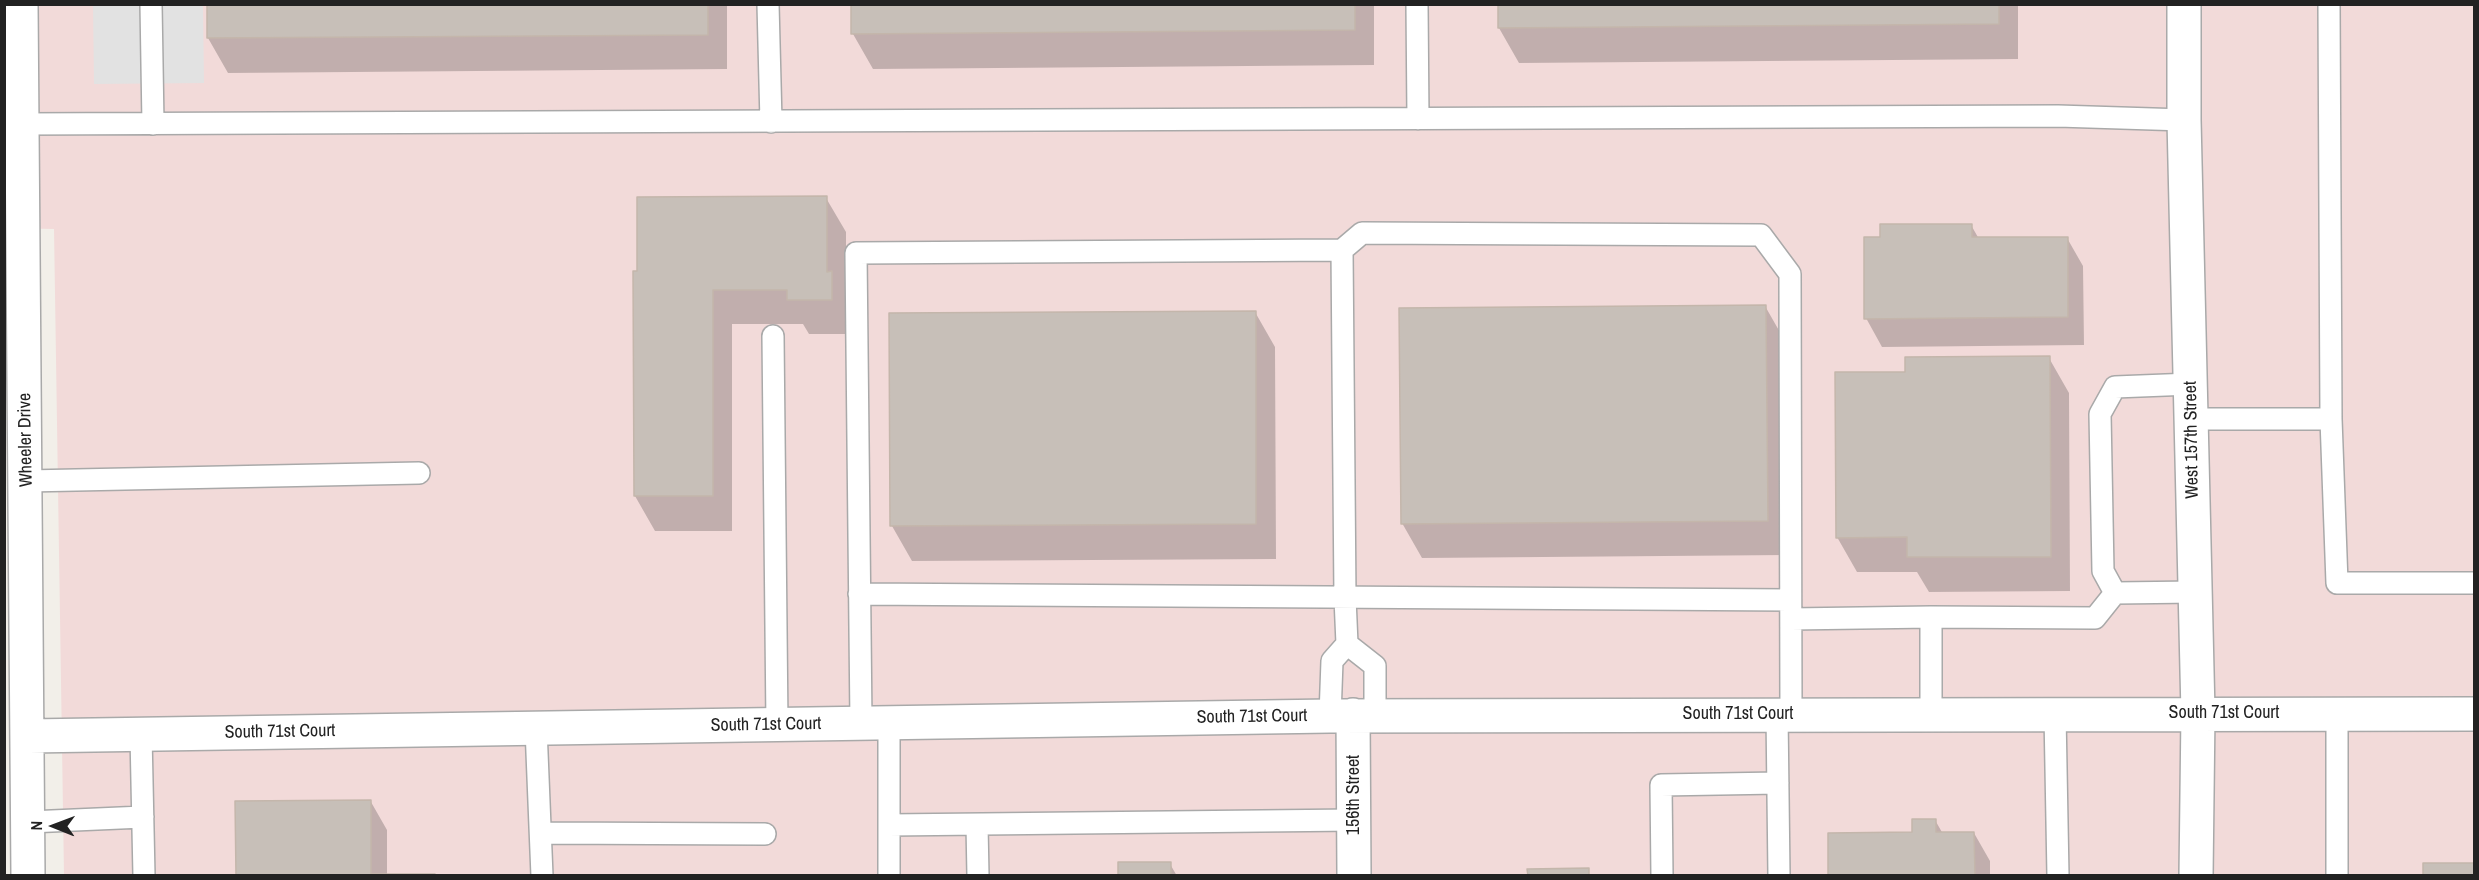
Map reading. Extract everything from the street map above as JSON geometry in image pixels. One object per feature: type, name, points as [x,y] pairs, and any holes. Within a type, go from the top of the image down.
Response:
[{"type":"street","name":"Wheeler Drive","points":[[21,4],[14,250],[27,482],[28,876]]},
{"type":"street","name":"West 157th Street","points":[[2184,4],[2184,120],[2198,713],[2196,876]]},
{"type":"street","name":"South 71st Court","points":[[29,736],[1353,715],[2475,714]]},
{"type":"street","name":"156th Street","points":[[1353,715],[1354,876]]},
{"type":"lane","points":[[151,4],[153,124]]},
{"type":"lane","points":[[768,4],[771,122]]},
{"type":"lane","points":[[1417,4],[1418,119]]},
{"type":"lane","points":[[2329,4],[2331,419],[2337,583],[2475,583]]},
{"type":"lane","points":[[17,144],[153,124],[2058,116],[2184,120]]},
{"type":"lane","points":[[889,876],[889,825],[859,594],[856,253],[1342,250],[1362,233],[1761,235],[1790,274],[1790,609],[1778,783],[1779,876]]},
{"type":"lane","points":[[1342,250],[1347,644],[1332,661],[1353,715]]},
{"type":"lane","points":[[773,336],[777,724]]},
{"type":"lane","points":[[2115,593],[2103,571],[2100,414],[2115,387],[2191,384]]},
{"type":"lane","points":[[2192,419],[2331,419]]},
{"type":"lane","points":[[27,482],[419,473]]},
{"type":"lane","points":[[859,594],[1345,598],[1790,609],[1931,617],[2094,618],[2115,593],[2196,592]]},
{"type":"lane","points":[[1931,617],[1931,714]]},
{"type":"lane","points":[[1347,644],[1375,666],[1353,715]]},
{"type":"lane","points":[[2055,714],[2058,876]]},
{"type":"lane","points":[[2337,714],[2337,876]]},
{"type":"lane","points":[[536,728],[542,876]]},
{"type":"lane","points":[[141,735],[144,876]]},
{"type":"lane","points":[[1662,876],[1661,785],[1778,783]]},
{"type":"lane","points":[[29,822],[143,817]]},
{"type":"lane","points":[[889,825],[1354,820]]},
{"type":"lane","points":[[977,825],[978,876]]},
{"type":"lane","points":[[541,833],[765,834]]},
{"type":"shaded area","points":[[5,5],[2474,5],[2474,875],[64,875],[54,229],[5,228]]},
{"type":"shaded area","points":[[93,5],[203,5],[204,83],[94,84]]},
{"type":"building","points":[[207,4],[708,4],[708,35],[207,38]]},
{"type":"building","points":[[851,4],[1355,4],[1355,30],[851,34]]},
{"type":"building","points":[[1498,4],[1999,4],[1999,24],[1498,28]]},
{"type":"building","points":[[827,196],[827,272],[832,271],[832,300],[787,300],[787,290],[713,290],[713,496],[634,496],[633,271],[637,271],[637,197]]},
{"type":"building","points":[[1880,224],[1972,224],[1972,237],[2068,237],[2068,317],[1864,319],[1864,237],[1880,237]]},
{"type":"building","points":[[1766,305],[1768,521],[1401,524],[1399,308]]},
{"type":"building","points":[[1256,311],[1256,524],[890,526],[889,313]]},
{"type":"building","points":[[2050,356],[2051,557],[1907,557],[1907,537],[1836,538],[1835,372],[1905,372],[1905,357]]},
{"type":"building","points":[[371,800],[371,874],[435,874],[435,876],[236,876],[235,801]]},
{"type":"building","points":[[1912,819],[1936,819],[1936,832],[1974,832],[1975,876],[1828,876],[1828,833],[1912,832]]},
{"type":"building","points":[[1118,862],[1171,862],[1171,876],[1118,876]]},
{"type":"building","points":[[2423,863],[2474,863],[2474,876],[2423,876]]},
{"type":"building","points":[[1589,868],[1589,876],[1528,876],[1527,869]]}]
